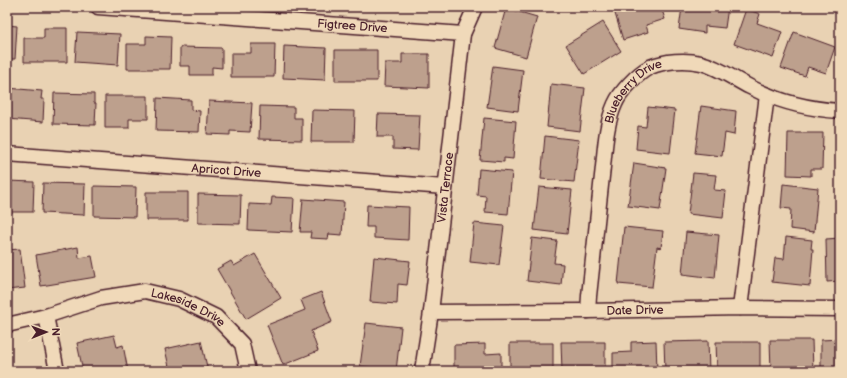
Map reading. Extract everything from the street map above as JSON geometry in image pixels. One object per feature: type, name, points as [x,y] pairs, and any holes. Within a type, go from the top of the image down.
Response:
[{"type":"street","name":"Figtree Drive","points":[[98,7],[463,34]]},
{"type":"street","name":"Vista Terrace","points":[[422,371],[431,312],[463,34],[475,7]]},
{"type":"street","name":"Blueberry Drive","points":[[588,311],[589,289],[610,117],[618,97],[640,74],[649,68],[671,62],[691,61],[702,63],[767,95],[786,102],[808,108],[840,111]]},
{"type":"street","points":[[740,308],[767,95]]},
{"type":"street","name":"Apricot Drive","points":[[7,154],[445,187]]},
{"type":"street","name":"Lakeside Drive","points":[[7,325],[46,316],[101,298],[145,291],[179,299],[216,317],[242,344],[248,371]]},
{"type":"street","name":"Date Drive","points":[[431,312],[740,308],[840,309]]},
{"type":"street","points":[[46,316],[57,371]]},
{"type":"building","points":[[613,7],[661,7],[665,19],[646,25],[648,32],[623,40]]},
{"type":"building","points":[[682,7],[728,7],[725,28],[705,26],[705,33],[679,29]]},
{"type":"building","points":[[506,8],[537,17],[526,57],[495,48]]},
{"type":"building","points":[[746,9],[760,14],[757,23],[782,32],[773,58],[734,44]]},
{"type":"building","points":[[603,22],[621,51],[584,74],[566,45]]},
{"type":"building","points":[[7,25],[17,26],[15,59],[7,59]]},
{"type":"building","points":[[44,28],[67,28],[67,62],[24,62],[24,38],[44,38]]},
{"type":"building","points":[[77,32],[120,34],[118,65],[75,62]]},
{"type":"building","points":[[794,32],[835,47],[826,73],[808,67],[805,76],[781,68]]},
{"type":"building","points":[[146,36],[171,37],[170,69],[127,69],[127,44],[146,44]]},
{"type":"building","points":[[251,44],[275,44],[274,77],[231,77],[231,53],[251,53]]},
{"type":"building","points":[[284,46],[326,48],[325,80],[283,78]]},
{"type":"building","points":[[180,47],[222,48],[222,68],[212,67],[212,75],[190,75],[190,66],[180,66]]},
{"type":"building","points":[[335,50],[377,50],[377,81],[335,81]]},
{"type":"building","points":[[402,54],[429,54],[429,88],[384,86],[385,63],[402,63]]},
{"type":"building","points":[[493,66],[523,70],[518,111],[487,107]]},
{"type":"building","points":[[551,84],[585,88],[580,131],[547,127]]},
{"type":"building","points":[[7,88],[42,91],[41,99],[44,99],[43,122],[7,119]]},
{"type":"building","points":[[54,93],[94,94],[94,103],[96,103],[95,125],[53,124]]},
{"type":"building","points":[[105,96],[148,96],[148,119],[129,119],[129,128],[105,128]]},
{"type":"building","points":[[157,98],[191,100],[191,110],[200,111],[199,132],[156,131]]},
{"type":"building","points":[[209,101],[252,103],[250,132],[230,131],[230,135],[207,134]]},
{"type":"building","points":[[260,106],[294,107],[294,118],[302,118],[302,140],[259,139]]},
{"type":"building","points":[[701,106],[736,111],[734,135],[725,133],[722,156],[695,153]]},
{"type":"building","points":[[648,107],[675,110],[670,153],[636,149],[638,126],[646,127]]},
{"type":"building","points":[[312,110],[355,111],[354,142],[311,142]]},
{"type":"building","points":[[378,114],[420,115],[418,150],[393,149],[393,137],[377,137]]},
{"type":"building","points":[[484,118],[516,121],[513,159],[504,158],[504,162],[480,160]]},
{"type":"building","points":[[788,133],[823,133],[822,169],[811,169],[811,176],[787,175]]},
{"type":"building","points":[[545,136],[579,140],[574,182],[541,179]]},
{"type":"building","points":[[634,163],[666,168],[660,210],[628,206]]},
{"type":"building","points":[[479,169],[512,172],[508,214],[485,212],[486,196],[477,195]]},
{"type":"building","points":[[693,173],[716,175],[714,190],[726,191],[723,218],[688,214]]},
{"type":"building","points":[[7,181],[34,182],[33,212],[7,212]]},
{"type":"building","points":[[43,183],[85,184],[84,215],[42,213]]},
{"type":"building","points":[[783,184],[818,188],[814,232],[790,229],[791,209],[781,208]]},
{"type":"building","points":[[94,186],[136,187],[135,217],[94,216]]},
{"type":"building","points":[[539,187],[572,190],[567,234],[534,230]]},
{"type":"building","points":[[146,192],[188,192],[188,220],[146,220]]},
{"type":"building","points":[[198,194],[241,195],[240,224],[198,223]]},
{"type":"building","points":[[272,197],[294,198],[292,232],[248,230],[249,204],[271,205]]},
{"type":"building","points":[[303,199],[344,202],[342,235],[329,234],[328,239],[310,238],[311,232],[300,232]]},
{"type":"building","points":[[367,205],[409,207],[408,240],[374,238],[374,227],[366,227]]},
{"type":"building","points":[[474,223],[504,226],[499,265],[470,262]]},
{"type":"building","points":[[624,227],[663,231],[661,248],[657,247],[652,287],[618,284]]},
{"type":"building","points":[[686,232],[719,235],[715,278],[682,274]]},
{"type":"building","points":[[786,237],[812,240],[811,249],[813,249],[810,286],[772,282],[775,258],[784,259]]},
{"type":"building","points":[[532,238],[557,241],[554,263],[563,264],[561,285],[527,281]]},
{"type":"building","points":[[840,238],[840,281],[827,282],[826,239]]},
{"type":"building","points":[[78,247],[79,258],[92,256],[96,277],[41,286],[36,255]]},
{"type":"building","points":[[20,249],[25,288],[7,290],[7,250]]},
{"type":"building","points":[[255,254],[281,298],[246,319],[217,269],[231,261],[234,266]]},
{"type":"building","points":[[374,257],[410,261],[407,285],[398,284],[397,304],[370,302]]},
{"type":"building","points":[[321,292],[332,322],[311,331],[318,351],[283,365],[267,325],[305,310],[301,300]]},
{"type":"building","points":[[366,323],[401,327],[396,371],[360,366]]},
{"type":"building","points":[[114,335],[117,347],[123,345],[128,371],[83,371],[77,343]]},
{"type":"building","points":[[840,339],[840,371],[821,371],[821,340]]},
{"type":"building","points":[[770,340],[812,340],[813,371],[771,371]]},
{"type":"building","points":[[201,341],[208,371],[170,371],[165,349]]},
{"type":"building","points":[[656,341],[657,371],[613,371],[613,353],[631,352],[631,342]]},
{"type":"building","points":[[708,341],[709,371],[665,371],[664,342]]},
{"type":"building","points":[[561,342],[605,342],[605,371],[562,371]]},
{"type":"building","points":[[716,342],[760,342],[760,371],[717,371]]},
{"type":"building","points":[[510,343],[553,343],[553,371],[510,371]]},
{"type":"building","points":[[485,344],[485,354],[501,353],[501,371],[454,371],[454,345]]}]
